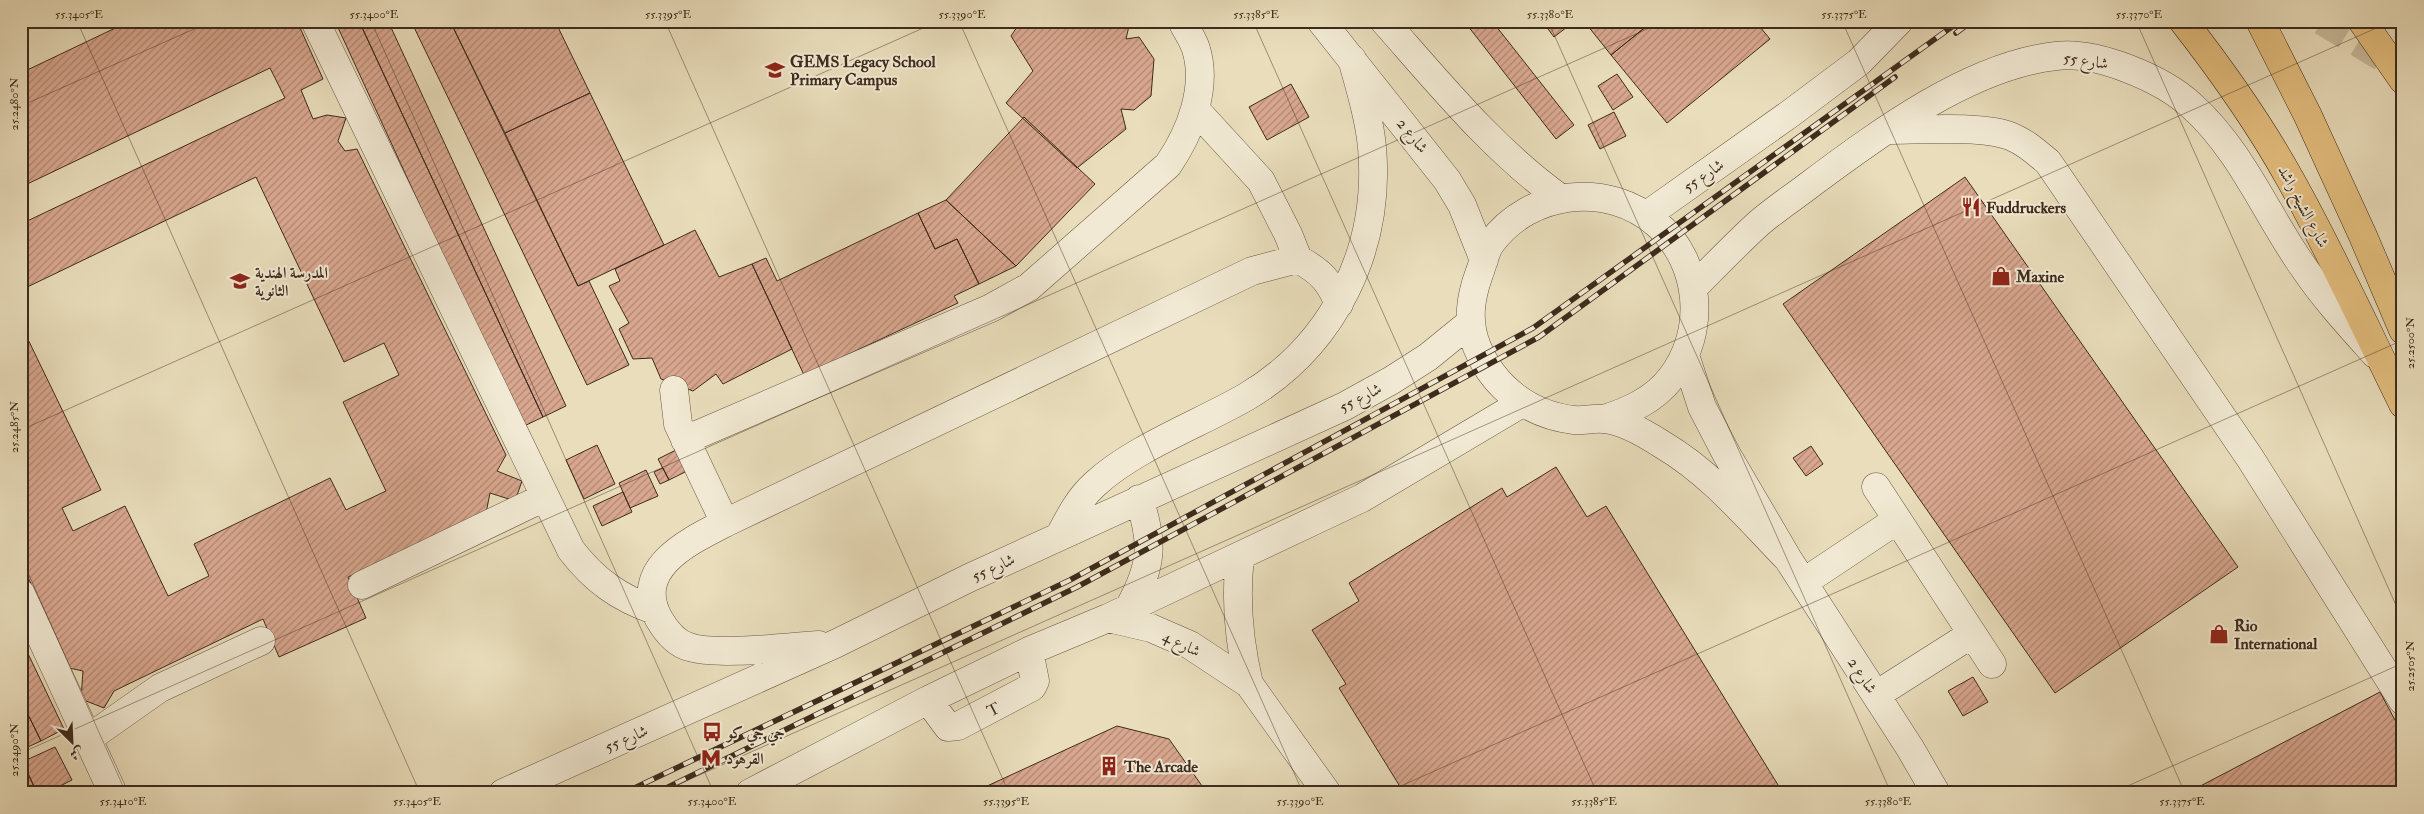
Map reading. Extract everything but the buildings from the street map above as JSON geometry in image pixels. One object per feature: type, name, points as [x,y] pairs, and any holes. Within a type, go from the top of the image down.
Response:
[{"type":"main road","name":"شارع الشيخ راشد","points":[[2183,21],[2210,55],[2290,178],[2403,404]]},
{"type":"main road","points":[[2260,21],[2308,116],[2363,236],[2403,330]]},
{"type":"main road","points":[[2362,21],[2403,80]]},
{"type":"street","points":[[315,21],[571,550],[596,579],[613,592],[633,603],[654,610]]},
{"type":"street","points":[[685,440],[991,308],[1029,287],[1168,165],[1180,148],[1195,109],[1199,68],[1196,49],[1182,21]]},
{"type":"street","name":"شارع 2","points":[[1321,21],[1448,180],[1462,205],[1484,260]]},
{"type":"street","points":[[1384,21],[1493,142],[1514,162],[1560,198]]},
{"type":"street","points":[[1859,62],[1874,21]]},
{"type":"street","name":"شارع 55","points":[[1647,215],[1791,113],[1859,62],[1899,21]]},
{"type":"street","name":"شارع 55","points":[[1694,287],[1759,224],[1887,130],[1956,88],[2017,63],[2058,55],[2106,61],[2152,78],[2191,105],[2224,140],[2303,267],[2340,316],[2382,361]]},
{"type":"street","points":[[1059,536],[1074,509],[1094,485],[1118,465],[1246,397],[1268,382],[1308,347],[1325,327],[1354,275],[1371,212],[1374,179],[1367,113],[1352,59]]},
{"type":"street","points":[[1195,109],[1261,181],[1288,234],[1298,259],[1315,268],[1331,284],[1339,304]]},
{"type":"street","points":[[1887,130],[1986,131],[2009,136],[2030,146],[2048,162],[2250,458],[2403,701]]},
{"type":"street","points":[[1590,196],[1620,201],[1647,215],[1669,234],[1685,259],[1694,287],[1695,322],[1685,355],[1671,378],[1652,396],[1629,411],[1604,419],[1576,420],[1557,417],[1522,403],[1503,387],[1488,368],[1477,346],[1471,322],[1471,296],[1490,245],[1509,224],[1533,208],[1560,198],[1590,196]]},
{"type":"street","points":[[835,644],[712,651],[688,647],[666,632],[654,610],[653,585],[663,562],[682,546],[725,522],[1252,271],[1298,259]]},
{"type":"street","name":"شارع 55","points":[[503,793],[835,644],[1059,536],[1345,406],[1392,380],[1428,357],[1471,322]]},
{"type":"street","name":"شارع 2","points":[[1685,355],[1693,382],[1713,432],[1788,559],[1876,695],[1936,793]]},
{"type":"street","points":[[674,390],[678,424],[725,522]]},
{"type":"street","points":[[750,793],[928,700],[1029,652],[1240,557],[1362,498],[1522,403]]},
{"type":"street","name":"شارع 2","points":[[1604,419],[1633,429],[1687,460],[1710,480],[1788,559]]},
{"type":"street","points":[[1876,488],[1992,664]]},
{"type":"street","points":[[362,585],[545,497]]},
{"type":"street","points":[[1119,612],[1143,582],[1149,554],[1148,526],[1139,499]]},
{"type":"street","points":[[1804,582],[1897,520]]},
{"type":"street","name":"شارع 4","points":[[1240,557],[1237,585],[1237,614],[1249,684]]},
{"type":"street","points":[[21,594],[113,793]]},
{"type":"street","name":"شارع 4","points":[[1119,612],[1190,645],[1249,684],[1327,793]]},
{"type":"street","points":[[1876,695],[1972,634]]},
{"type":"street","points":[[89,738],[160,688],[262,641]]},
{"type":"street","name":"T","points":[[928,700],[948,727],[958,726],[1032,687],[1035,681],[1029,652]]},
{"type":"tunnel","points":[[2322,21],[2393,64]]},
{"type":"railway","points":[[624,793],[1070,580],[1533,328],[1960,21]]},
{"type":"railway","points":[[1956,33],[1972,21]]},
{"type":"railway","points":[[656,793],[1077,587],[1539,337],[1895,77]]},
{"type":"place","name":"GEMS Legacy School Primary Campus","points":[[775,70]]},
{"type":"place","name":"Fuddruckers","points":[[1971,207]]},
{"type":"place","name":"Maxine","points":[[2001,276]]},
{"type":"place","name":"المدرسة الهندية الثانوية","points":[[240,281]]},
{"type":"place","name":"Rio International","points":[[2219,634]]},
{"type":"place","name":"جي جي كو","points":[[712,732]]},
{"type":"place","name":"القرهود","points":[[711,758]]},
{"type":"place","name":"The Arcade","points":[[1109,766]]}]
